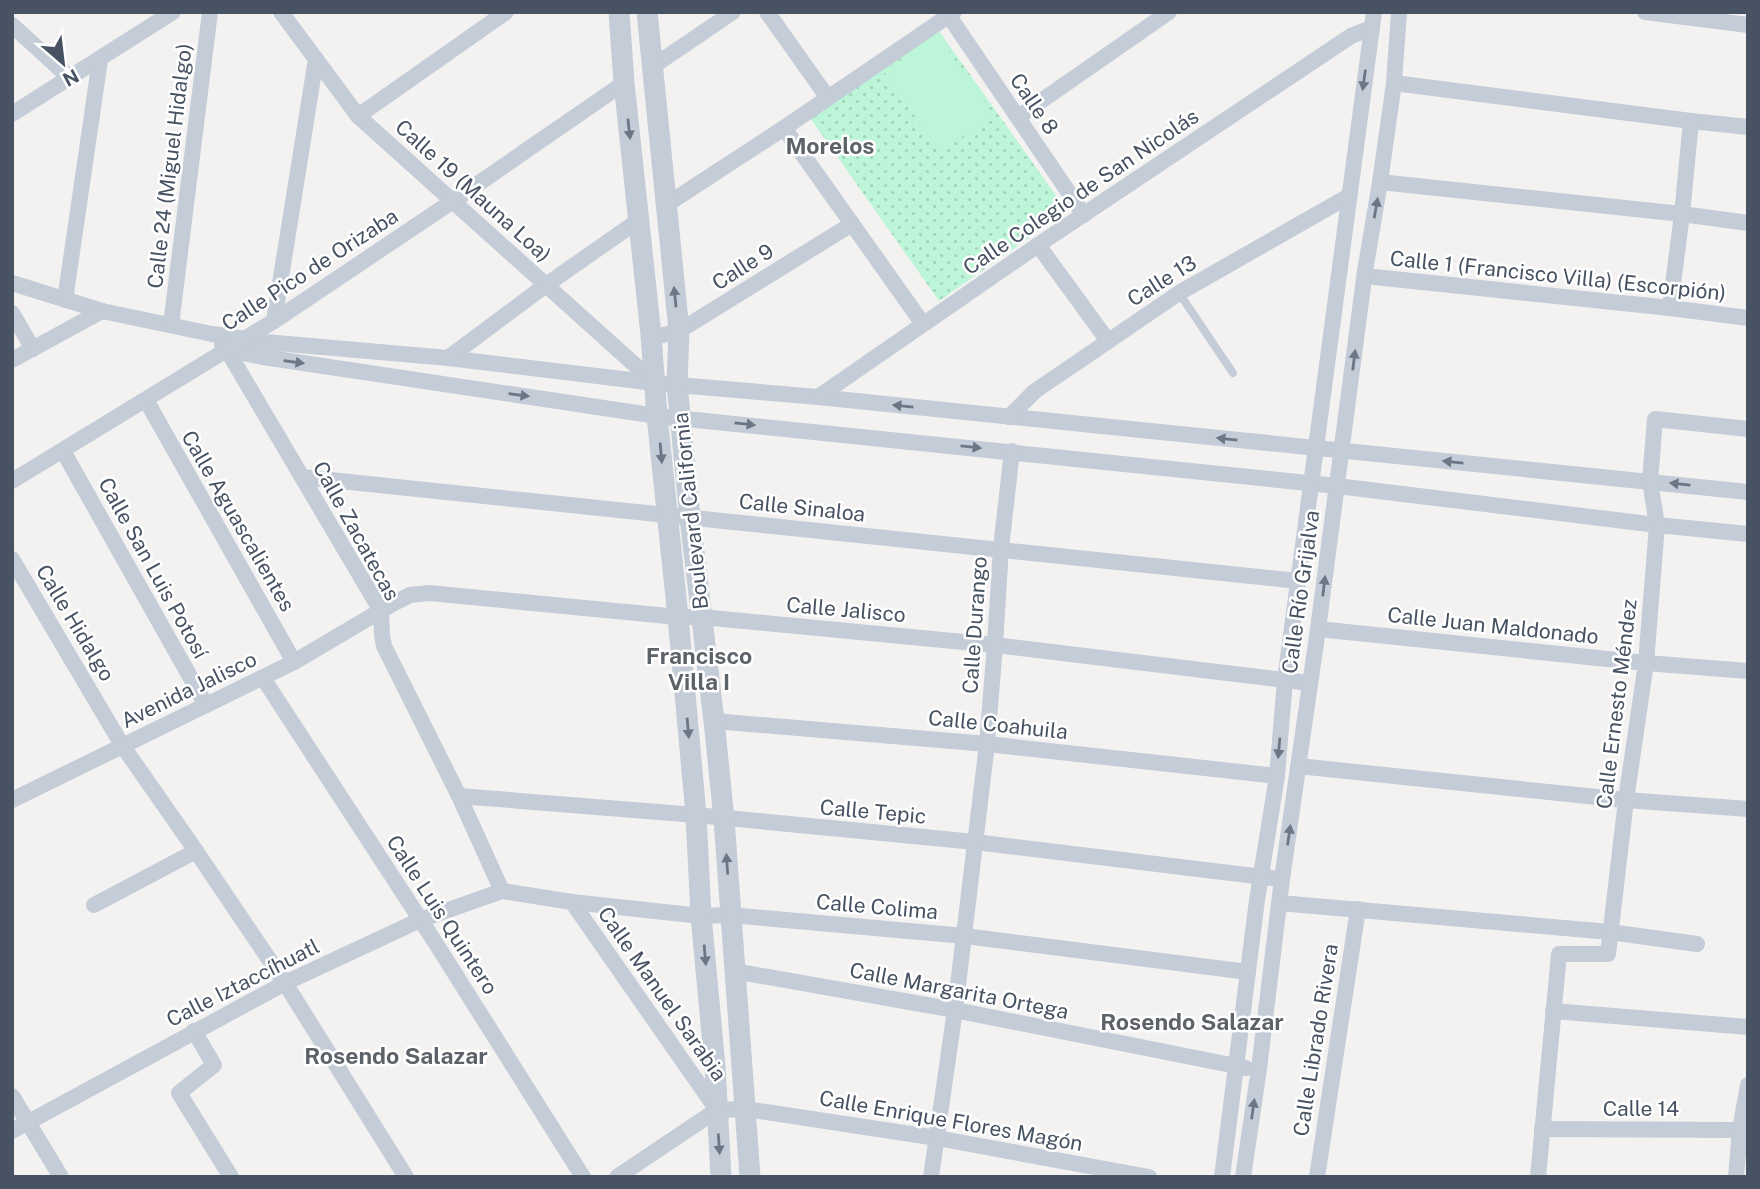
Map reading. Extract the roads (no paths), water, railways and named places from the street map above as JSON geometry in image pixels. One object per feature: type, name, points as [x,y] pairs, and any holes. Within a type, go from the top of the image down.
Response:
[{"type":"street","points":[[12,114],[100,60],[150,18],[173,12]]},
{"type":"street","name":"Calle 24 (Miguel Hidalgo)","points":[[171,325],[210,12]]},
{"type":"street","name":"Calle 19 (Mauna Loa)","points":[[281,12],[358,116],[655,383]]},
{"type":"street","name":"Boulevard California","points":[[620,12],[624,83],[696,816],[721,1177]]},
{"type":"street","name":"Boulevard California","points":[[647,12],[679,331],[677,384],[724,819],[730,915],[740,972],[750,1109],[750,1177]]},
{"type":"street","points":[[652,67],[733,12]]},
{"type":"street","points":[[767,12],[828,98]]},
{"type":"street","points":[[1018,117],[1169,12]]},
{"type":"street","name":"Calle Río Grijalva","points":[[1243,1177],[1364,276],[1394,83],[1399,12]]},
{"type":"street","points":[[1645,12],[1748,24]]},
{"type":"street","points":[[666,205],[952,14]]},
{"type":"street","name":"Calle 8","points":[[952,14],[1084,215]]},
{"type":"street","points":[[358,116],[496,15]]},
{"type":"street","name":"Calle Río Grijalva","points":[[1222,1177],[1261,877],[1277,776],[1285,680],[1373,20]]},
{"type":"street","name":"Calle Colegio de San Nicolás","points":[[818,397],[1038,245],[1373,20]]},
{"type":"street","points":[[12,25],[71,78]]},
{"type":"street","points":[[274,321],[316,59]]},
{"type":"street","points":[[65,300],[100,60]]},
{"type":"street","name":"Calle Pico de Orizaba","points":[[12,481],[274,321],[624,83]]},
{"type":"street","points":[[1394,83],[1748,127]]},
{"type":"street","points":[[1670,307],[1691,121]]},
{"type":"street","points":[[784,128],[923,324]]},
{"type":"street","points":[[1380,182],[1748,223]]},
{"type":"street","name":"Calle 13","points":[[1009,417],[1035,391],[1180,293],[1349,196]]},
{"type":"street","points":[[448,358],[639,220]]},
{"type":"street","name":"Calle 9","points":[[651,338],[679,331],[852,224]]},
{"type":"street","points":[[1038,245],[1108,341]]},
{"type":"street","name":"Calle 1 (Francisco Villa) (Escorpión)","points":[[1364,276],[1670,307],[1748,318]]},
{"type":"street","points":[[15,286],[102,312],[246,339],[448,358],[655,383],[818,397],[1748,492]]},
{"type":"street","points":[[12,360],[102,312]]},
{"type":"street","points":[[12,313],[33,349]]},
{"type":"street","name":"Calle Zacatecas","points":[[212,334],[227,350],[381,611],[384,646],[459,796],[502,891]]},
{"type":"street","points":[[227,350],[262,358],[657,416],[1311,483],[1748,534]]},
{"type":"street","name":"Calle Aguascalientes","points":[[146,400],[294,662]]},
{"type":"street","name":"Calle Ernesto Méndez","points":[[1610,932],[1646,663],[1657,525],[1650,481],[1655,419],[1748,429]]},
{"type":"street","name":"Calle San Luis Potosí","points":[[63,451],[206,705]]},
{"type":"street","name":"Calle Durango","points":[[931,1177],[956,1010],[987,744],[1001,550],[1012,451]]},
{"type":"street","name":"Calle Sinaloa","points":[[302,477],[1298,581]]},
{"type":"street","name":"Calle Hidalgo","points":[[12,559],[122,745],[285,983],[406,1177]]},
{"type":"street","name":"Calle Jalisco","points":[[381,611],[410,596],[429,593],[995,645],[1309,683]]},
{"type":"street","name":"Avenida Jalisco","points":[[12,800],[263,678],[381,611]]},
{"type":"street","name":"Calle Juan Maldonado","points":[[1318,629],[1748,671]]},
{"type":"street","name":"Calle Luis Quintero","points":[[263,678],[583,1177]]},
{"type":"street","name":"Calle Coahuila","points":[[714,721],[987,744],[1277,776]]},
{"type":"street","points":[[1298,766],[1626,800],[1748,809]]},
{"type":"street","name":"Calle Tepic","points":[[459,796],[975,842],[1282,880]]},
{"type":"street","points":[[94,905],[196,851]]},
{"type":"street","name":"Calle Iztaccíhuatl","points":[[12,1131],[285,983],[420,920],[502,891]]},
{"type":"street","name":"Calle Colima","points":[[502,891],[572,902],[701,916],[730,915],[965,936],[1248,972]]},
{"type":"street","name":"Calle Manuel Sarabia","points":[[572,902],[717,1110]]},
{"type":"street","points":[[1280,903],[1610,932],[1697,944]]},
{"type":"street","name":"Calle Librado Rivera","points":[[1317,1177],[1357,909]]},
{"type":"street","points":[[1538,1177],[1559,954],[1608,954],[1610,932]]},
{"type":"street","name":"Calle Margarita Ortega","points":[[740,972],[956,1010],[1236,1067],[1259,1069]]},
{"type":"street","points":[[1553,1011],[1748,1027]]},
{"type":"street","points":[[194,1031],[214,1065],[179,1093],[231,1177]]},
{"type":"street","points":[[1737,1177],[1740,1130],[1748,1085]]},
{"type":"street","points":[[12,1096],[61,1177]]},
{"type":"street","points":[[750,1109],[759,1177]]},
{"type":"street","name":"Calle Enrique Flores Magón","points":[[717,1110],[750,1109],[937,1138],[1149,1177]]},
{"type":"street","points":[[617,1177],[717,1110]]},
{"type":"street","name":"Calle 14","points":[[1542,1129],[1740,1130]]},
{"type":"lane","points":[[1180,293],[1233,373]]},
{"type":"district","name":"Morelos","points":[[830,146]]},
{"type":"district","name":"Francisco Villa I","points":[[699,669]]},
{"type":"district","name":"Rosendo Salazar","points":[[1192,1022]]},
{"type":"district","name":"Rosendo Salazar","points":[[396,1056]]}]
